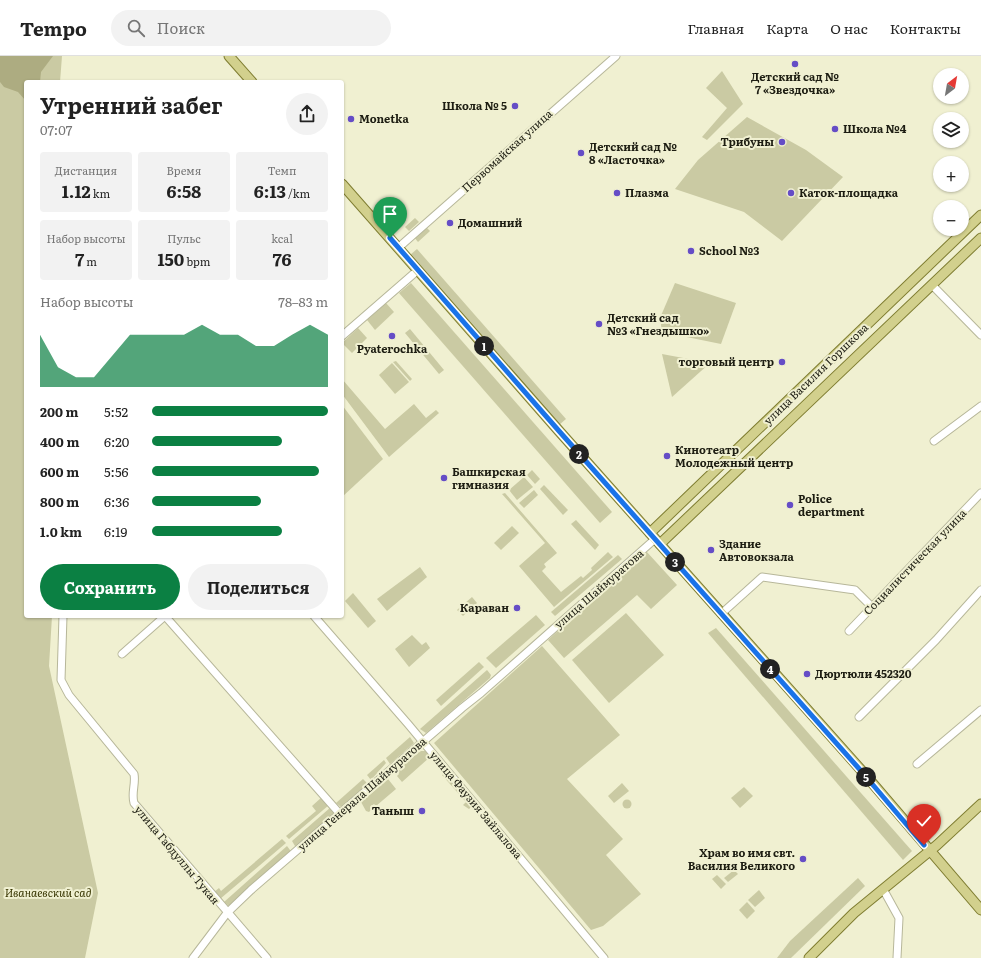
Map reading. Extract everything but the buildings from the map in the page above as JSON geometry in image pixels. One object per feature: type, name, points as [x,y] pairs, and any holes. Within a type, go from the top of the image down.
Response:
[{"type":"main road","points":[[229,56],[250,80]]},
{"type":"main road","points":[[344,186],[862,772],[981,910]]},
{"type":"main road","name":"улица Василия Горшкова","points":[[655,539],[690,496],[981,215]]},
{"type":"main road","name":"улица Василия Горшкова","points":[[655,539],[700,506],[981,238]]},
{"type":"main road","points":[[801,388],[813,399]]},
{"type":"main road","points":[[690,496],[700,506]]},
{"type":"main road","points":[[810,958],[835,930],[929,851],[981,804]]},
{"type":"street","name":"Первомайская улица","points":[[398,248],[616,56]]},
{"type":"street","points":[[344,334],[418,270]]},
{"type":"street","points":[[932,284],[981,335]]},
{"type":"street","points":[[934,440],[981,406]]},
{"type":"street","name":"Социалистическая улица","points":[[849,631],[981,494]]},
{"type":"street","name":"улица Шаймуратова","points":[[542,639],[655,539]]},
{"type":"street","points":[[721,614],[762,577],[855,590],[872,607]]},
{"type":"street","points":[[859,717],[936,640],[981,590]]},
{"type":"street","name":"улица Габдуллы Тукая","points":[[63,618],[61,680],[69,695],[134,774],[135,780],[132,796],[134,803],[267,958]]},
{"type":"street","points":[[122,654],[163,618]]},
{"type":"street","points":[[167,618],[340,814]]},
{"type":"street","name":"улица Фаузия Зайлалова","points":[[316,618],[604,958]]},
{"type":"street","name":"улица Генерала Шаймуратова","points":[[193,958],[227,913],[251,890],[542,639]]},
{"type":"street","points":[[917,764],[981,710]]},
{"type":"street","points":[[883,889],[899,918],[897,958]]},
{"type":"green space","name":"Иванаевский сад","points":[[0,56],[62,56],[60,80],[24,80],[24,618],[52,618],[49,666],[98,893],[85,958],[0,958]]},
{"type":"green space","points":[[722,71],[743,104],[707,140],[702,137],[727,108],[706,88]]},
{"type":"green space","points":[[747,117],[806,150],[843,177],[782,241],[744,212],[675,189],[698,160]]},
{"type":"green space","points":[[415,218],[419,222],[409,231],[405,227]]},
{"type":"green space","points":[[426,227],[430,231],[418,242],[414,237]]},
{"type":"green space","points":[[417,249],[566,419],[559,425],[410,255]]},
{"type":"green space","points":[[411,283],[612,512],[600,523],[399,293]]},
{"type":"green space","points":[[675,283],[736,303],[721,344],[662,332],[660,318]]},
{"type":"green space","points":[[386,303],[394,312],[375,330],[367,320]]},
{"type":"green space","points":[[358,328],[367,338],[352,353],[344,345],[344,341]]},
{"type":"green space","points":[[410,329],[444,370],[439,374],[405,333]]},
{"type":"green space","points":[[662,354],[710,363],[672,397]]},
{"type":"green space","points":[[396,361],[412,379],[410,381],[393,362]]},
{"type":"green space","points":[[392,363],[409,382],[395,394],[379,375]]},
{"type":"green space","points":[[344,381],[385,429],[414,404],[426,418],[436,410],[439,413],[389,457],[344,397]]},
{"type":"green space","points":[[344,408],[383,459],[344,495]]},
{"type":"green space","points":[[532,470],[540,479],[535,484],[527,475]]},
{"type":"green space","points":[[524,477],[533,487],[517,500],[509,490]]},
{"type":"green space","points":[[544,485],[568,510],[563,515],[540,489]]},
{"type":"green space","points":[[534,490],[538,495],[524,508],[519,503]]},
{"type":"green space","points":[[505,493],[557,553],[544,564],[546,567],[542,571],[561,592],[581,576],[583,578],[608,552],[613,557],[554,607],[519,566],[545,543],[502,494]]},
{"type":"green space","points":[[576,520],[599,545],[595,550],[571,524]]},
{"type":"green space","points":[[512,526],[519,533],[501,550],[494,543]]},
{"type":"green space","points":[[646,551],[677,585],[651,609],[637,595],[564,658],[548,640]]},
{"type":"green space","points":[[618,555],[622,559],[555,616],[551,612]]},
{"type":"green space","points":[[420,567],[427,577],[387,611],[377,599]]},
{"type":"green space","points":[[353,593],[376,621],[368,628],[345,601]]},
{"type":"green space","points":[[472,597],[477,603],[463,616],[457,610]]},
{"type":"green space","points":[[626,613],[664,655],[609,703],[572,660]]},
{"type":"green space","points":[[536,615],[545,625],[496,668],[486,658]]},
{"type":"green space","points":[[716,628],[912,851],[903,860],[708,633]]},
{"type":"green space","points":[[412,635],[422,645],[426,642],[430,648],[409,667],[395,649]]},
{"type":"green space","points":[[542,646],[620,735],[567,779],[623,839],[606,855],[641,894],[603,926],[591,930],[434,743]]},
{"type":"green space","points":[[479,662],[484,667],[441,706],[436,700]]},
{"type":"green space","points":[[487,670],[491,675],[490,678],[426,733],[420,729]]},
{"type":"green space","points":[[410,737],[414,743],[390,764],[386,758]]},
{"type":"green space","points":[[420,751],[425,751],[430,757],[402,782],[397,776],[399,774],[397,771]]},
{"type":"green space","points":[[384,760],[386,763],[371,780],[367,775]]},
{"type":"green space","points":[[444,773],[472,806],[469,809],[463,805],[466,802],[442,775]]},
{"type":"green space","points":[[363,779],[367,783],[366,786],[341,807],[336,803]]},
{"type":"green space","points":[[388,779],[396,789],[376,806],[374,804],[370,807],[371,810],[369,812],[366,811],[361,802]]},
{"type":"green space","points":[[622,783],[629,791],[614,803],[608,796]]},
{"type":"green space","points":[[744,787],[753,796],[740,808],[731,798]]},
{"type":"green space","points":[[322,797],[329,805],[289,839],[286,836],[316,811],[312,806]]},
{"type":"green space","points":[[627,799],[632,804],[627,809],[622,804]]},
{"type":"green space","points":[[331,807],[334,814],[298,846],[295,846],[292,841]]},
{"type":"green space","points":[[282,839],[286,843],[220,899],[214,892],[219,888],[221,891]]},
{"type":"green space","points":[[287,846],[290,852],[229,906],[224,902]]},
{"type":"green space","points":[[734,870],[738,874],[728,882],[724,878]]},
{"type":"green space","points":[[717,875],[726,884],[721,889],[712,879]]},
{"type":"green space","points":[[858,878],[865,886],[791,958],[777,958],[790,941]]},
{"type":"green space","points":[[759,890],[765,898],[755,907],[748,900]]},
{"type":"green space","points":[[747,902],[755,911],[747,919],[739,910]]},
{"type":"shaded area","points":[[0,56],[53,56],[41,72],[40,80],[24,80],[24,99],[18,92],[4,87],[0,82]]},
{"type":"place","name":"Детский сад № 7 «Звездочка»","points":[[795,64]]},
{"type":"place","name":"Школа № 5","points":[[515,106]]},
{"type":"place","name":"Monetka","points":[[351,119]]},
{"type":"place","name":"Школа №4","points":[[835,129]]},
{"type":"place","name":"Трибуны","points":[[782,142]]},
{"type":"place","name":"Детский сад № 8 «Ласточка»","points":[[581,153]]},
{"type":"place","name":"Плазма","points":[[617,193]]},
{"type":"place","name":"Каток-площадка","points":[[791,193]]},
{"type":"place","name":"Домашний","points":[[450,223]]},
{"type":"place","name":"School №3","points":[[691,251]]},
{"type":"place","name":"Детский сад №3 «Гнездышко»","points":[[599,324]]},
{"type":"place","name":"Pyaterochka","points":[[392,336]]},
{"type":"place","name":"торговый центр","points":[[782,362]]},
{"type":"place","name":"Кинотеатр Молодежный центр","points":[[667,456]]},
{"type":"place","name":"Башкирская гимназия","points":[[444,478]]},
{"type":"place","name":"Police department","points":[[790,505]]},
{"type":"place","name":"Здание Автовокзала","points":[[711,550]]},
{"type":"place","name":"Караван","points":[[517,608]]},
{"type":"place","name":"Дюртюли 452320","points":[[807,674]]},
{"type":"place","name":"Таныш","points":[[422,811]]},
{"type":"place","name":"Храм во имя свт. Василия Великого","points":[[803,859]]},
{"type":"route","points":[[390,238],[862,772],[924,845]]}]
